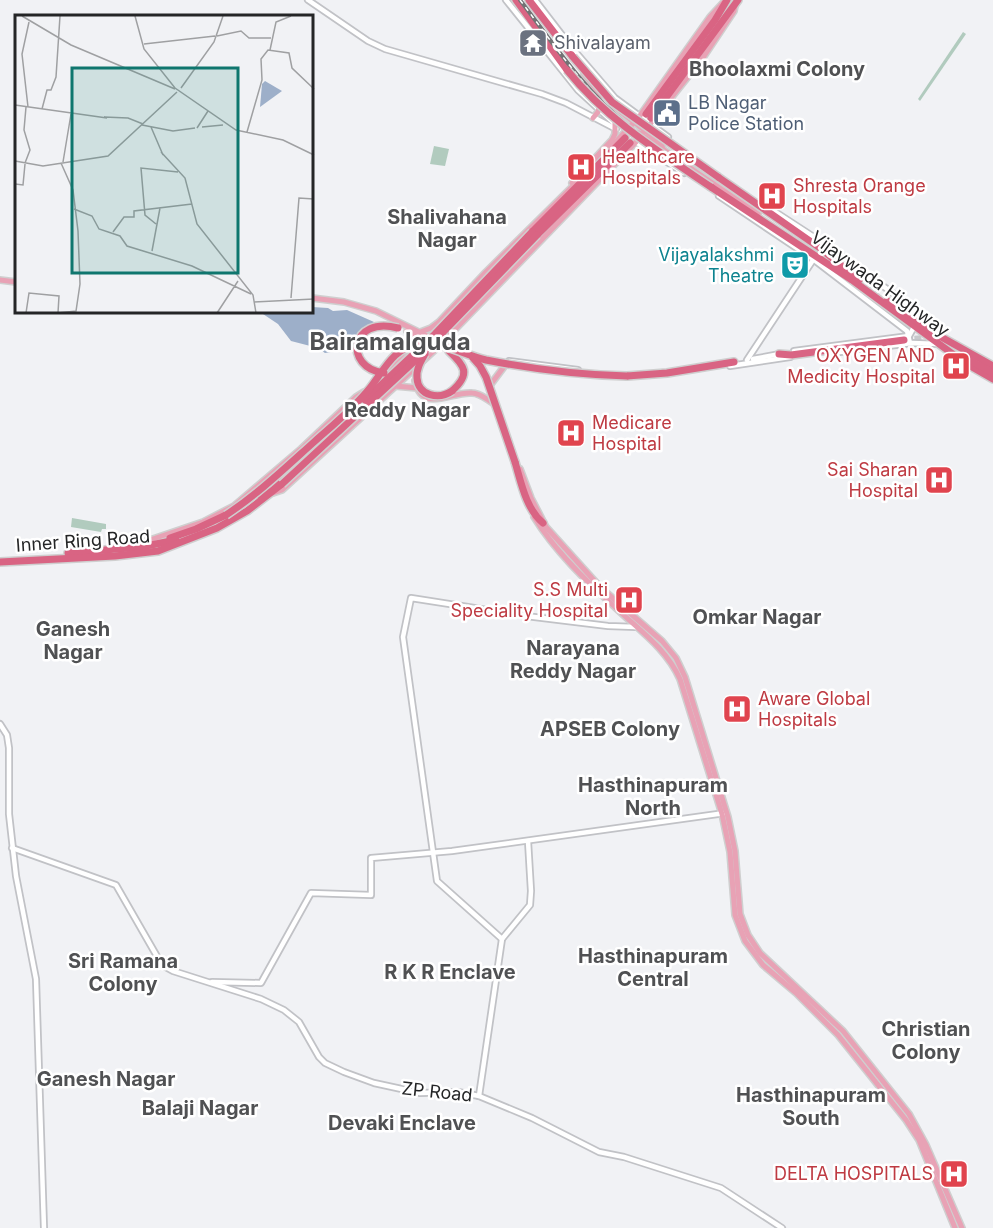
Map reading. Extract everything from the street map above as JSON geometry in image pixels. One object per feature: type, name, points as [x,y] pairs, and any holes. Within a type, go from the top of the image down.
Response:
[{"type":"highway","name":"Vijaywada Highway","points":[[516,0],[527,15]]},
{"type":"highway","points":[[647,118],[727,0]]},
{"type":"highway","name":"Vijaywada Highway","points":[[532,1],[573,57],[612,102],[718,177],[820,244],[827,254],[879,295],[993,366]]},
{"type":"highway","points":[[647,118],[736,2]]},
{"type":"highway","points":[[527,15],[567,70],[615,121],[801,247]]},
{"type":"highway","points":[[568,193],[630,141]]},
{"type":"highway","name":"Inner Ring Road","points":[[537,232],[562,211],[630,141]]},
{"type":"highway","name":"Inner Ring Road","points":[[537,232],[568,193]]},
{"type":"highway","points":[[562,211],[571,207]]},
{"type":"highway","points":[[453,349],[462,364],[463,380],[446,395],[435,396],[426,393],[419,385],[418,370],[537,232]]},
{"type":"highway","points":[[281,482],[537,232]]},
{"type":"highway","name":"Vijaywada Highway","points":[[801,247],[814,258],[852,280],[974,369],[993,379]]},
{"type":"highway","points":[[400,328],[384,324],[370,327],[360,337],[357,351],[363,364],[375,372],[384,373],[403,365]]},
{"type":"highway","points":[[779,354],[791,355],[908,340]]},
{"type":"highway","points":[[153,542],[196,529],[226,515],[258,492],[348,411],[365,394],[392,358],[404,348],[427,344],[441,346],[476,359],[587,374],[627,376],[667,373],[734,362]]},
{"type":"highway","points":[[942,344],[993,373]]},
{"type":"highway","points":[[153,542],[171,542],[207,528],[242,510],[264,495],[437,346]]},
{"type":"highway","points":[[476,359],[486,377],[529,502],[543,523]]},
{"type":"highway","points":[[257,487],[264,495]]},
{"type":"highway","name":"Inner Ring Road","points":[[0,560],[60,556],[115,556],[158,551],[217,528],[247,511],[264,495]]},
{"type":"highway","name":"Inner Ring Road","points":[[60,556],[153,542]]},
{"type":"main road","name":"Vijaywada Highway","points":[[532,1],[590,87],[590,97],[600,103],[601,110],[631,125]]},
{"type":"main road","name":"Vijaywada Highway","points":[[527,15],[590,87],[631,125],[790,236],[801,247]]},
{"type":"main road","points":[[590,87],[595,80],[598,80]]},
{"type":"main road","points":[[593,118],[601,110]]},
{"type":"main road","points":[[568,193],[570,186],[612,140],[615,117]]},
{"type":"main road","name":"Inner Ring Road","points":[[537,232],[547,211],[568,193],[631,125],[647,118]]},
{"type":"main road","name":"Inner Ring Road","points":[[264,495],[282,490],[452,332],[537,232],[571,207],[630,141],[643,134],[647,118]]},
{"type":"main road","points":[[651,152],[663,134]]},
{"type":"main road","name":"Vijaywada Highway","points":[[682,148],[683,156],[822,253],[827,254]]},
{"type":"main road","points":[[669,163],[679,160]]},
{"type":"main road","points":[[363,309],[418,335],[440,321],[537,232]]},
{"type":"main road","points":[[0,278],[15,280]]},
{"type":"main road","points":[[314,299],[390,317],[437,346],[453,349],[476,359],[491,384],[528,491],[543,523],[600,587],[662,641],[676,658],[685,677],[735,851],[740,914],[748,935],[768,962],[812,1000],[843,1031],[909,1114],[926,1145],[962,1228]]},
{"type":"main road","points":[[440,321],[442,328],[452,332],[453,349]]},
{"type":"main road","name":"Inner Ring Road","points":[[153,542],[203,522],[234,506],[302,449],[356,397],[367,390],[406,351],[418,335]]},
{"type":"main road","points":[[406,351],[417,388]]},
{"type":"main road","points":[[476,359],[528,506],[538,523],[597,591],[666,654],[675,667],[724,813],[735,915],[745,941],[763,965],[796,993],[838,1035],[906,1120],[919,1140],[955,1228]]},
{"type":"main road","points":[[491,384],[506,364]]},
{"type":"main road","points":[[395,386],[417,388],[433,399],[472,393],[493,403]]},
{"type":"main road","points":[[367,390],[378,402]]},
{"type":"street","points":[[308,0],[368,41],[385,49],[542,94],[615,126]]},
{"type":"street","points":[[506,0],[564,74],[590,97],[615,126]]},
{"type":"street","points":[[532,1],[615,98],[647,118],[682,148],[820,244],[934,329]]},
{"type":"street","points":[[630,141],[669,163],[814,258],[907,331],[908,340]]},
{"type":"street","points":[[747,360],[814,258]]},
{"type":"street","points":[[908,340],[914,327]]},
{"type":"street","points":[[476,359],[627,378],[673,375],[747,362],[908,340],[942,344]]},
{"type":"street","points":[[476,359],[590,374],[650,372],[779,354]]},
{"type":"street","points":[[502,939],[436,881],[403,637],[411,598],[526,616],[636,627]]},
{"type":"street","points":[[0,723],[7,735],[9,748],[9,814],[12,848],[36,980],[44,1228]]},
{"type":"street","points":[[206,982],[261,983],[311,892],[371,895],[371,858],[528,841],[724,813]]},
{"type":"street","points":[[479,1096],[502,939],[530,905],[528,841]]},
{"type":"street","name":"ZP Road","points":[[12,848],[116,885],[122,892],[153,953],[162,965],[167,969],[261,999],[293,1016],[300,1022],[319,1057],[325,1063],[374,1083],[420,1093],[458,1092],[479,1096],[532,1118],[600,1152],[624,1157],[720,1188],[782,1228]]},
{"type":"green space","points":[[963,32],[966,34],[920,101],[918,99]]},
{"type":"green space","points":[[434,146],[449,149],[445,166],[430,164]]},
{"type":"green space","points":[[72,518],[106,524],[106,529],[102,529],[101,532],[71,527]]},
{"type":"water","points":[[314,307],[328,308],[333,311],[347,310],[374,322],[352,349],[325,353],[318,348],[291,341],[278,324],[263,314],[314,314]]},
{"type":"tunnel","points":[[904,340],[931,338]]},
{"type":"railway","points":[[520,0],[582,81],[626,124]]},
{"type":"place","name":"Shivalayam","points":[[533,43]]},
{"type":"place","name":"LB Nagar Police Station","points":[[667,113]]},
{"type":"place","name":"Healthcare Hospitals","points":[[581,167]]},
{"type":"place","name":"Shresta Orange Hospitals","points":[[772,196]]},
{"type":"place","name":"Vijayalakshmi Theatre","points":[[795,265]]},
{"type":"place","name":"OXYGEN AND Medicity Hospital","points":[[956,366]]},
{"type":"place","name":"Medicare Hospital","points":[[571,433]]},
{"type":"place","name":"Sai Sharan Hospital","points":[[939,480]]},
{"type":"place","name":"S.S Multi Speciality Hospital","points":[[629,600]]},
{"type":"place","name":"Aware Global Hospitals","points":[[737,709]]},
{"type":"place","name":"DELTA HOSPITALS","points":[[954,1174]]},
{"type":"district","name":"Bhoolaxmi Colony","points":[[777,69]]},
{"type":"district","name":"Shalivahana Nagar","points":[[447,228]]},
{"type":"district","name":"Bairamalguda","points":[[390,342]]},
{"type":"district","name":"Reddy Nagar","points":[[407,410]]},
{"type":"district","name":"Omkar Nagar","points":[[757,617]]},
{"type":"district","name":"Ganesh Nagar","points":[[73,640]]},
{"type":"district","name":"Narayana Reddy Nagar","points":[[573,660]]},
{"type":"district","name":"APSEB Colony","points":[[610,729]]},
{"type":"district","name":"Hasthinapuram North","points":[[653,796]]},
{"type":"district","name":"Hasthinapuram Central","points":[[653,968]]},
{"type":"district","name":"Sri Ramana Colony","points":[[123,972]]},
{"type":"district","name":"R K R Enclave","points":[[450,972]]},
{"type":"district","name":"Christian Colony","points":[[926,1040]]},
{"type":"district","name":"Ganesh Nagar","points":[[106,1079]]},
{"type":"district","name":"Hasthinapuram South","points":[[811,1106]]},
{"type":"district","name":"Balaji Nagar","points":[[200,1108]]},
{"type":"district","name":"Devaki Enclave","points":[[402,1123]]}]
